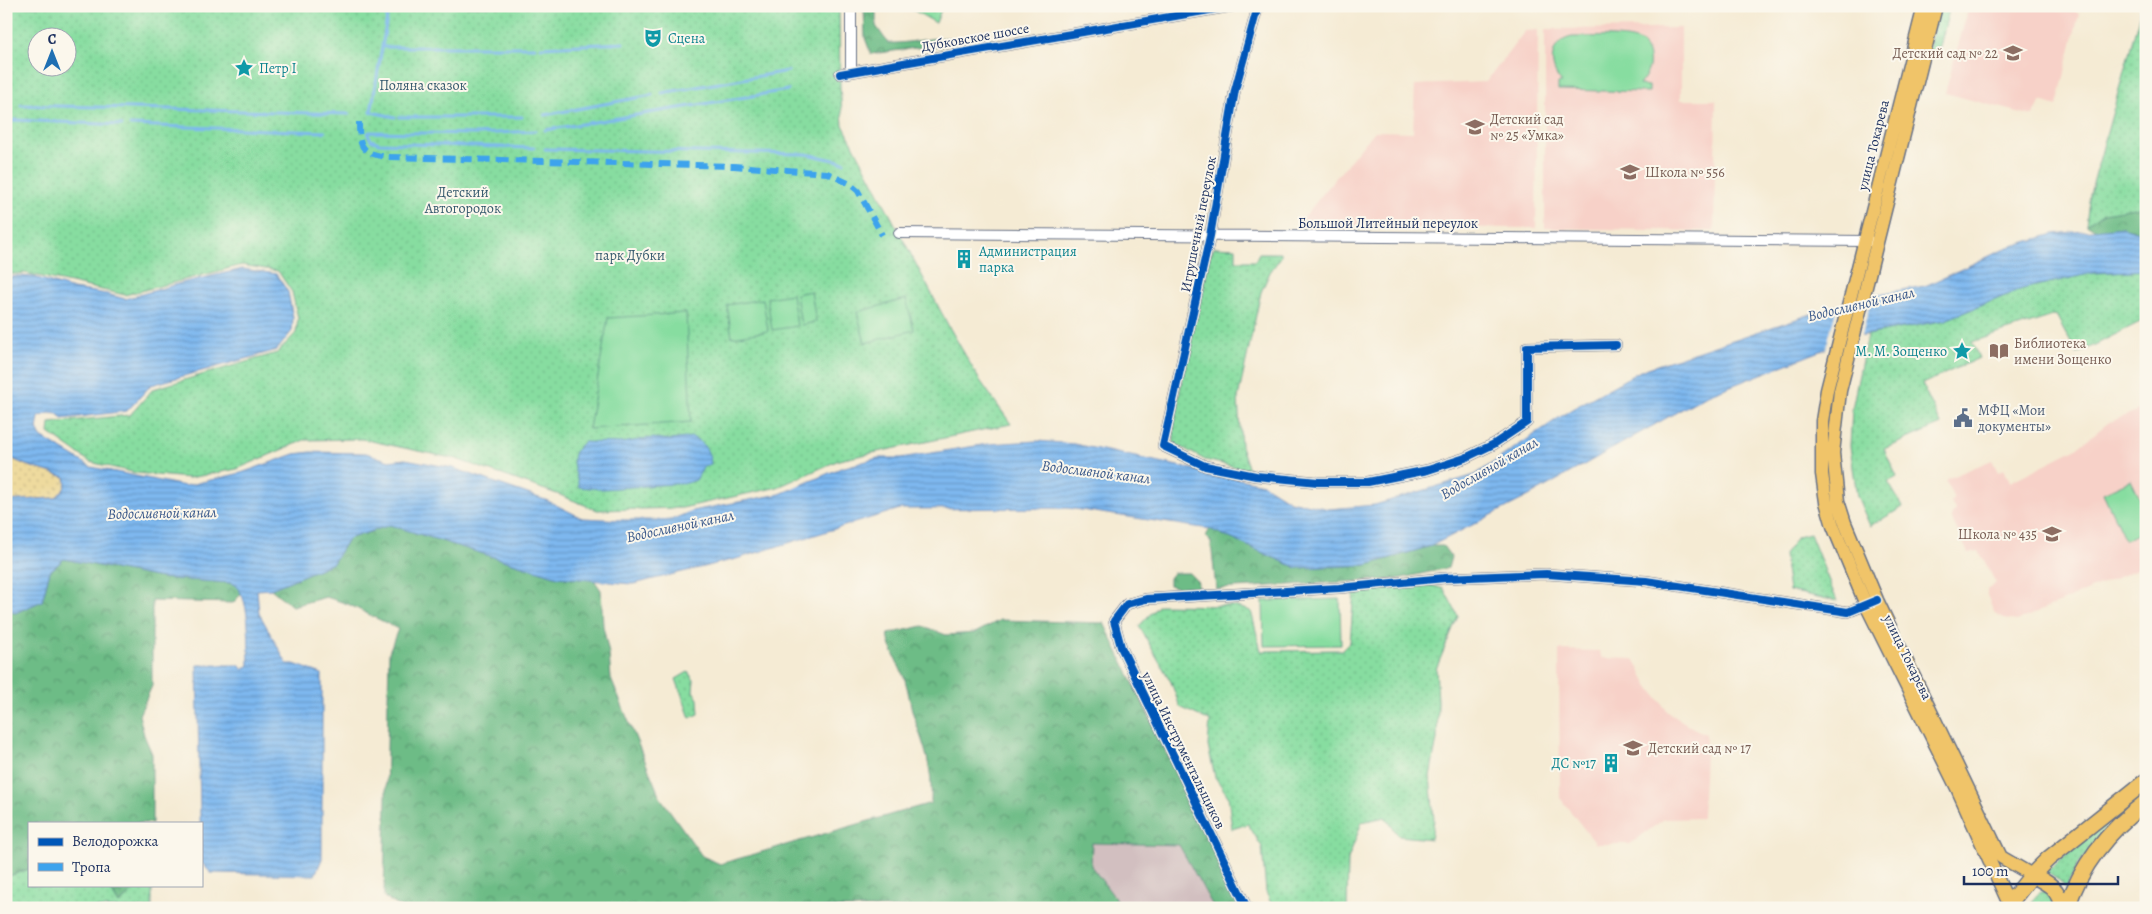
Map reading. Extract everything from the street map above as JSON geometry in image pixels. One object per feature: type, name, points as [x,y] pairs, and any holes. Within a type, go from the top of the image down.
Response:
[{"type":"highway","points":[[2007,907],[2032,875],[2067,844],[2146,781]]},
{"type":"highway","points":[[2066,908],[2083,869],[2097,850],[2115,827],[2146,802]]},
{"type":"highway","points":[[2032,875],[2056,889],[2062,908]]},
{"type":"main road","name":"улица Токарева","points":[[1924,6],[1871,241],[1866,290],[1840,391],[1835,422],[1834,468],[1838,501],[1871,603],[1957,788],[2007,907]]},
{"type":"main road","name":"улица Токарева","points":[[1936,6],[1871,241],[1852,292],[1836,353],[1822,421],[1822,474],[1826,502],[1833,526],[2001,857],[2032,875]]},
{"type":"street","points":[[851,6],[852,72]]},
{"type":"street","name":"Дубковское шоссе","points":[[840,74],[1233,6]]},
{"type":"street","name":"Игрушечный переулок","points":[[1258,6],[1235,90],[1210,236],[1163,446],[1206,466],[1256,476],[1318,482],[1368,482],[1398,477],[1465,458],[1494,444],[1526,422],[1527,347],[1616,346]]},
{"type":"street","name":"Большой Литейный переулок","points":[[898,233],[1871,241]]},
{"type":"street","name":"улица Инструментальщиков","points":[[1247,908],[1121,647],[1114,621],[1127,604],[1146,599],[1338,588],[1445,578],[1546,574],[1646,581],[1848,612],[1871,603]]},
{"type":"street","points":[[2142,908],[2146,905]]},
{"type":"shaded area","name":"Детский сад № 22","points":[[1969,6],[2068,6],[2079,14],[2057,106],[2041,101],[2033,116],[1945,93]]},
{"type":"shaded area","name":"Школа № 556","points":[[1681,28],[1681,100],[1716,100],[1714,231],[1545,228],[1545,29]]},
{"type":"shaded area","name":"Детский сад № 25 «Умка»","points":[[1538,30],[1536,228],[1300,227],[1300,222],[1374,131],[1413,132],[1415,85],[1486,82],[1525,31]]},
{"type":"shaded area","name":"Школа № 435","points":[[2146,407],[2146,565],[2017,621],[2004,619],[1995,614],[1987,595],[1987,590],[1996,583],[1979,551],[1968,553],[1951,517],[1955,510],[1951,501],[1954,499],[1946,481],[1992,460],[1998,472],[2004,469],[2010,482],[2075,449],[2108,423]]},
{"type":"shaded area","name":"Детский сад № 17","points":[[1559,650],[1599,651],[1602,658],[1634,659],[1648,685],[1668,712],[1706,734],[1702,818],[1664,819],[1630,844],[1596,844],[1560,798]]},
{"type":"shaded area","points":[[1085,834],[1183,836],[1218,908],[1083,908]]},
{"type":"green space","name":"парк Дубки","points":[[6,6],[839,6],[840,87],[843,125],[948,325],[979,379],[1011,424],[839,460],[778,487],[682,508],[597,510],[560,495],[456,459],[362,439],[304,440],[237,469],[189,478],[136,473],[90,462],[49,433],[50,423],[130,415],[153,389],[277,353],[296,333],[298,318],[292,292],[278,271],[242,265],[125,295],[25,273],[6,275]]},
{"type":"green space","points":[[864,6],[876,6],[876,26],[888,43],[951,38],[952,43],[941,47],[923,47],[871,54],[865,38]]},
{"type":"green space","points":[[906,6],[942,6],[942,7],[936,23]]},
{"type":"green space","points":[[1939,6],[1950,6],[1937,58],[1927,55]]},
{"type":"green space","points":[[2142,6],[2146,6],[2146,234],[2086,224],[2090,194]]},
{"type":"green space","points":[[1572,37],[1616,37],[1640,42],[1647,50],[1649,65],[1644,79],[1639,85],[1649,86],[1649,92],[1558,90],[1558,83],[1562,83],[1554,70],[1553,56],[1558,44]]},
{"type":"green space","points":[[2146,206],[2146,234],[2122,227],[2098,231],[2086,224],[2104,213]]},
{"type":"green space","points":[[1215,247],[1236,248],[1236,261],[1255,261],[1259,253],[1281,253],[1281,257],[1270,272],[1261,292],[1238,398],[1241,446],[1249,470],[1205,460],[1174,443],[1174,423],[1190,338],[1210,254]]},
{"type":"green space","points":[[2146,270],[2146,319],[2077,354],[2056,315],[1972,342],[1979,358],[1922,384],[1941,424],[1884,449],[1897,477],[1888,482],[1903,507],[1870,526],[1857,496],[1850,446],[1852,409],[1867,335],[1945,320],[2022,289],[2093,273]]},
{"type":"green space","points":[[811,291],[816,322],[801,325],[796,294]]},
{"type":"green space","points":[[792,294],[797,326],[772,330],[767,298]]},
{"type":"green space","points":[[763,299],[768,331],[732,337],[727,305]]},
{"type":"green space","points":[[906,299],[914,330],[865,343],[857,312]]},
{"type":"green space","points":[[686,313],[691,422],[589,429],[608,318]]},
{"type":"green space","points":[[2131,480],[2146,511],[2146,530],[2125,540],[2103,493]]},
{"type":"green space","points":[[390,525],[558,577],[594,580],[601,590],[603,626],[609,654],[611,679],[660,797],[702,856],[720,864],[931,803],[931,779],[922,739],[905,680],[893,652],[888,634],[923,626],[946,635],[975,633],[1000,620],[1104,623],[1242,908],[1214,908],[1179,845],[1092,843],[1091,866],[1118,902],[1115,908],[402,908],[384,897],[389,652],[398,629],[348,604],[326,597],[292,606],[271,589],[333,563],[348,539]]},
{"type":"green space","points":[[1210,529],[1297,568],[1367,565],[1431,546],[1443,546],[1451,557],[1448,568],[1397,579],[1216,589],[1211,542],[1206,536]]},
{"type":"green space","points":[[1810,534],[1837,601],[1789,591],[1784,555],[1797,537]]},
{"type":"green space","points":[[64,559],[161,578],[231,583],[241,589],[241,594],[233,603],[152,601],[152,686],[139,715],[144,735],[152,754],[152,822],[28,822],[28,869],[6,877],[6,609],[15,613],[42,601],[50,571]]},
{"type":"green space","points":[[1173,573],[1189,573],[1198,582],[1197,589],[1182,589],[1169,585],[1169,578]]},
{"type":"green space","points":[[1424,583],[1444,589],[1458,616],[1436,669],[1438,701],[1437,739],[1430,776],[1434,820],[1431,839],[1399,836],[1385,817],[1362,822],[1348,859],[1347,908],[1273,908],[1266,892],[1262,847],[1248,824],[1232,829],[1228,796],[1215,777],[1208,746],[1210,721],[1180,707],[1171,682],[1139,626],[1159,605],[1233,606],[1251,611],[1261,651],[1342,650],[1350,642],[1354,591]]},
{"type":"green space","points":[[1340,599],[1341,645],[1264,646],[1263,601]]},
{"type":"green space","points":[[688,672],[694,680],[693,691],[698,699],[699,714],[690,718],[676,679]]},
{"type":"green space","points":[[2103,823],[2107,826],[2078,865],[2066,889],[2060,881],[2047,873],[2048,870]]},
{"type":"green space","points":[[28,869],[28,886],[109,886],[119,904],[129,895],[134,886],[152,886],[152,908],[19,908],[6,905],[6,877]]},
{"type":"green space","points":[[109,886],[134,886],[129,895],[119,904]]},
{"type":"green space","points":[[2045,890],[2055,901],[2054,908],[2030,908],[2035,897]]},
{"type":"sand","points":[[6,456],[26,465],[65,477],[66,487],[55,498],[6,501]]},
{"type":"water","name":"Водосливной канал","points":[[2122,227],[2146,234],[2146,270],[2093,273],[2022,289],[1945,320],[1859,336],[1705,396],[1529,496],[1431,546],[1367,565],[1297,568],[1210,529],[1068,508],[900,509],[736,559],[633,584],[558,577],[390,525],[348,539],[333,563],[271,589],[257,590],[259,613],[287,664],[294,664],[322,674],[322,859],[315,875],[211,873],[202,863],[197,665],[239,665],[243,670],[249,665],[248,620],[243,597],[238,588],[231,583],[161,578],[64,559],[50,571],[42,601],[15,613],[6,609],[6,501],[55,498],[64,489],[66,481],[65,477],[26,465],[6,456],[6,278],[18,276],[34,277],[73,289],[107,294],[125,299],[181,283],[243,269],[276,274],[288,292],[293,318],[292,331],[277,350],[151,385],[127,411],[62,419],[58,414],[49,413],[39,417],[37,429],[41,437],[91,467],[185,486],[241,473],[295,454],[311,452],[366,453],[389,461],[405,459],[453,468],[548,501],[582,518],[671,520],[692,511],[780,494],[841,468],[878,458],[900,458],[988,444],[1037,441],[1074,444],[1263,484],[1290,501],[1329,509],[1375,505],[1475,475],[1572,409],[1642,370],[1866,296],[1925,286],[2009,247],[2054,234]]},
{"type":"water","points":[[692,437],[705,447],[711,464],[704,466],[696,480],[687,483],[603,489],[579,487],[573,457],[578,447],[584,442],[621,443],[652,438],[671,440]]},
{"type":"pier","points":[[1873,292],[1861,338],[1825,352],[1838,302]]},
{"type":"waterway","points":[[389,6],[371,112],[395,117]]},
{"type":"waterway","points":[[541,47],[623,43]]},
{"type":"waterway","points":[[383,47],[535,47]]},
{"type":"waterway","points":[[662,93],[788,71]]},
{"type":"waterway","points":[[545,130],[788,90]]},
{"type":"waterway","points":[[545,115],[652,95]]},
{"type":"waterway","points":[[21,105],[349,114]]},
{"type":"waterway","points":[[399,117],[522,117]]},
{"type":"waterway","points":[[6,124],[16,120],[122,125]]},
{"type":"waterway","points":[[130,125],[325,132]]},
{"type":"waterway","points":[[534,148],[379,143],[371,140],[368,134],[369,132],[477,134],[535,131]]},
{"type":"waterway","points":[[545,149],[806,154],[844,162]]},
{"type":"marked path","points":[[359,122],[363,147],[367,151],[387,157],[734,166],[827,173],[850,184],[858,191],[882,235]]},
{"type":"cycle path","points":[[840,74],[1233,6]]},
{"type":"cycle path","points":[[1258,6],[1235,90],[1210,236],[1163,446],[1205,466],[1256,476],[1318,482],[1368,482],[1428,470],[1465,458],[1494,444],[1527,422],[1527,347],[1616,345]]},
{"type":"cycle path","points":[[1247,908],[1121,647],[1114,621],[1127,604],[1146,599],[1339,588],[1445,578],[1546,574],[1646,581],[1848,612],[1877,600]]},
{"type":"place","name":"Сцена","points":[[653,38]]},
{"type":"place","name":"Детский сад № 22","points":[[2013,53]]},
{"type":"place","name":"Петр I","points":[[244,68]]},
{"type":"place","name":"Детский сад № 25 «Умка»","points":[[1475,127]]},
{"type":"place","name":"Школа № 556","points":[[1630,172]]},
{"type":"place","name":"Администрация парка","points":[[964,259]]},
{"type":"place","name":"М. М. Зощенко","points":[[1962,351]]},
{"type":"place","name":"Библиотека имени Зощенко","points":[[1999,351]]},
{"type":"place","name":"МФЦ «Мои документы»","points":[[1963,418]]},
{"type":"place","name":"Школа № 435","points":[[2052,534]]},
{"type":"place","name":"Детский сад № 17","points":[[1633,748]]},
{"type":"place","name":"ДС №17","points":[[1611,763]]},
{"type":"park label","name":"Поляна сказок","points":[[423,85]]},
{"type":"park label","name":"Детский Автогородок","points":[[463,200]]}]
